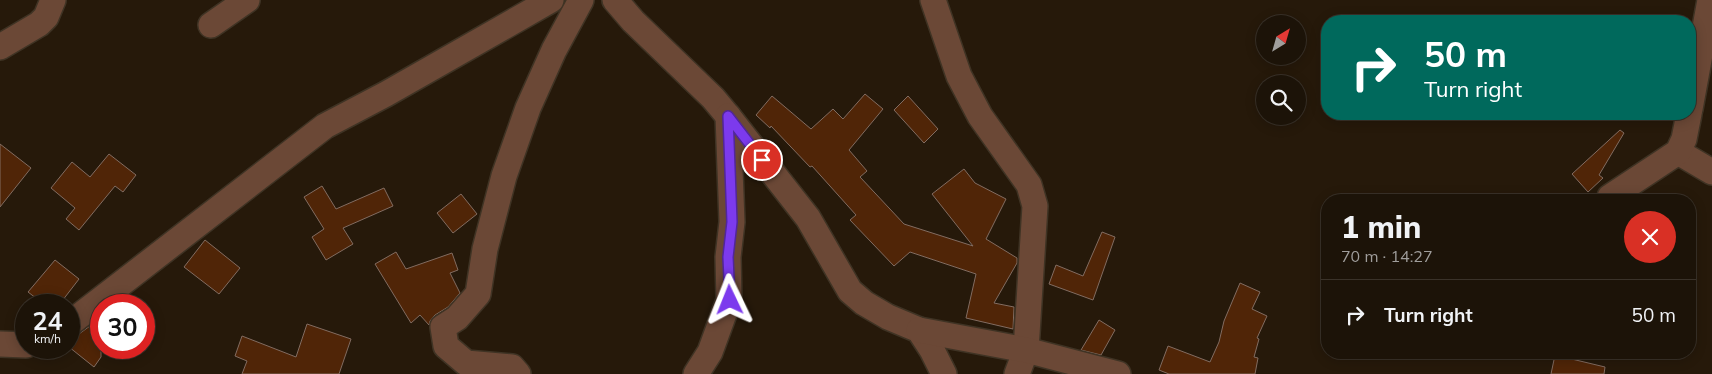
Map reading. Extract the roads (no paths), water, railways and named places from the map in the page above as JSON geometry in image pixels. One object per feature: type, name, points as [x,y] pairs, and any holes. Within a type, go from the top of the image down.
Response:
[{"type":"street","points":[[0,47],[39,24],[46,17],[53,0]]},
{"type":"street","points":[[211,25],[247,0]]},
{"type":"street","points":[[80,315],[324,126],[386,94],[551,0]]},
{"type":"street","points":[[518,374],[512,367],[466,363],[446,346],[443,326],[457,318],[478,294],[485,249],[504,176],[528,108],[554,50],[581,0]]},
{"type":"street","points":[[614,0],[633,21],[713,98],[728,116],[808,218],[850,291],[864,303],[888,317],[919,330],[1026,350],[1118,374]]},
{"type":"street","points":[[933,0],[959,76],[980,116],[1028,185],[1034,206],[1026,350],[1016,374]]},
{"type":"street","points":[[1696,77],[1710,1]]},
{"type":"street","points":[[696,374],[710,352],[730,300],[728,257],[732,222],[728,116]]},
{"type":"street","points":[[1615,194],[1678,152],[1684,139],[1688,120]]},
{"type":"street","points":[[1678,152],[1712,172]]},
{"type":"street","points":[[919,330],[944,374]]},
{"type":"street","points":[[0,344],[15,345]]}]
